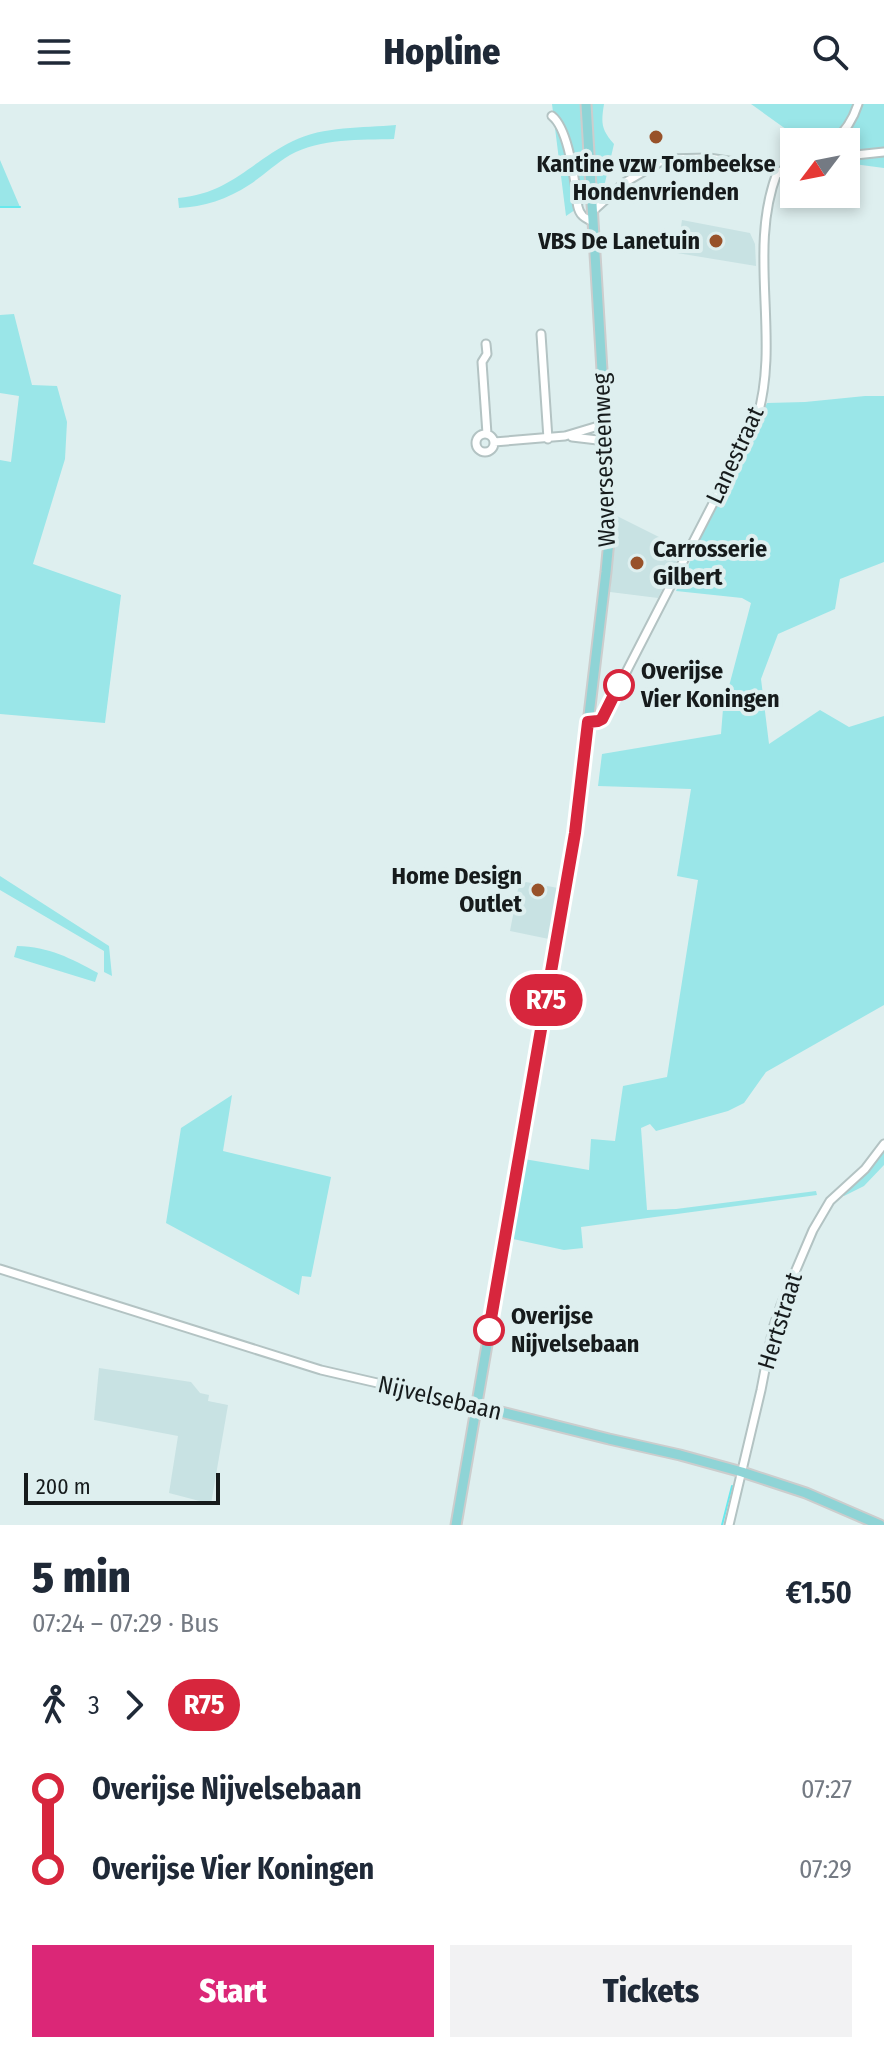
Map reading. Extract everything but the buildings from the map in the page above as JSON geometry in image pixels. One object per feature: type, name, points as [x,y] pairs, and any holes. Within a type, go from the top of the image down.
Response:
[{"type":"main road","name":"Waversesteenweg","points":[[456,1525],[575,833],[609,540],[609,487],[586,104]]},
{"type":"main road","name":"Nijvelsebaan","points":[[477,1406],[742,1472],[806,1493],[880,1525]]},
{"type":"street","points":[[847,128],[858,104]]},
{"type":"street","points":[[552,116],[562,128],[582,216],[593,216],[624,183],[665,159],[709,158],[760,166],[780,174]]},
{"type":"street","points":[[860,154],[884,152]]},
{"type":"street","name":"Lanestraat","points":[[588,722],[602,719],[757,418],[764,390],[765,365],[764,234],[768,200],[777,173]]},
{"type":"street","points":[[541,334],[548,439]]},
{"type":"street","points":[[486,344],[487,354],[482,362],[487,434]]},
{"type":"street","points":[[494,442],[548,439],[605,424]]},
{"type":"street","points":[[487,434],[494,442],[490,450],[485,451],[477,444],[478,438],[487,434]]},
{"type":"street","points":[[565,436],[606,441]]},
{"type":"street","name":"Hertstraat","points":[[729,1525],[773,1328],[800,1259],[830,1201],[865,1169],[884,1144]]},
{"type":"street","name":"Nijvelsebaan","points":[[0,1269],[321,1370],[477,1406]]},
{"type":"shaded area","points":[[552,104],[604,104],[603,126],[614,144],[603,191],[566,216]]},
{"type":"shaded area","points":[[751,104],[884,104],[884,168],[860,165],[860,128],[784,128]]},
{"type":"shaded area","points":[[396,125],[394,139],[341,141],[302,149],[233,194],[206,204],[179,208],[178,198],[212,190],[305,136],[343,128]]},
{"type":"shaded area","points":[[0,160],[20,207],[0,207]]},
{"type":"shaded area","name":"VBS De Lanetuin","points":[[682,220],[750,233],[755,244],[756,266],[677,253]]},
{"type":"shaded area","points":[[14,314],[32,385],[57,386],[67,422],[65,459],[33,564],[121,595],[105,723],[0,714],[0,460],[11,462],[19,396],[0,393],[0,315]]},
{"type":"shaded area","points":[[884,396],[884,562],[840,579],[835,609],[778,634],[761,679],[769,744],[820,710],[849,727],[884,716],[884,1005],[766,1072],[744,1103],[728,1111],[656,1131],[650,1124],[641,1128],[647,1210],[816,1191],[817,1195],[581,1227],[583,1248],[564,1250],[513,1239],[524,1159],[589,1170],[591,1139],[615,1141],[623,1086],[667,1077],[698,880],[677,876],[691,789],[598,786],[602,754],[721,734],[723,709],[751,603],[742,598],[676,591],[767,403]]},
{"type":"shaded area","points":[[615,515],[683,549],[658,598],[610,592]]},
{"type":"shaded area","points":[[0,876],[109,946],[112,976],[104,972],[104,951],[0,890]]},
{"type":"shaded area","points":[[526,882],[558,888],[549,939],[510,931],[518,889]]},
{"type":"shaded area","points":[[17,946],[50,951],[69,958],[98,973],[95,982],[14,957]]},
{"type":"shaded area","points":[[232,1095],[223,1151],[331,1177],[311,1277],[302,1276],[299,1295],[166,1223],[181,1128]]},
{"type":"shaded area","points":[[884,1148],[884,1165],[864,1186],[844,1196],[839,1195]]},
{"type":"shaded area","points":[[99,1368],[191,1382],[200,1393],[209,1395],[208,1401],[228,1405],[211,1504],[169,1493],[178,1436],[94,1420]]},
{"type":"waterway","points":[[0,207],[20,207]]},
{"type":"waterway","points":[[722,1525],[732,1486]]},
{"type":"bus line","name":"R75","points":[[489,1330],[575,833],[588,722],[602,719],[619,685]]},
{"type":"place","name":"Kantine vzw Tombeekse Hondenvrienden","points":[[656,137]]},
{"type":"place","name":"VBS De Lanetuin","points":[[716,241]]},
{"type":"place","name":"Carrosserie Gilbert","points":[[637,563]]},
{"type":"place","name":"Overijse Vier Koningen","points":[[619,685]]},
{"type":"place","name":"Home Design Outlet","points":[[538,890]]},
{"type":"place","name":"Overijse Nijvelsebaan","points":[[489,1330]]}]
